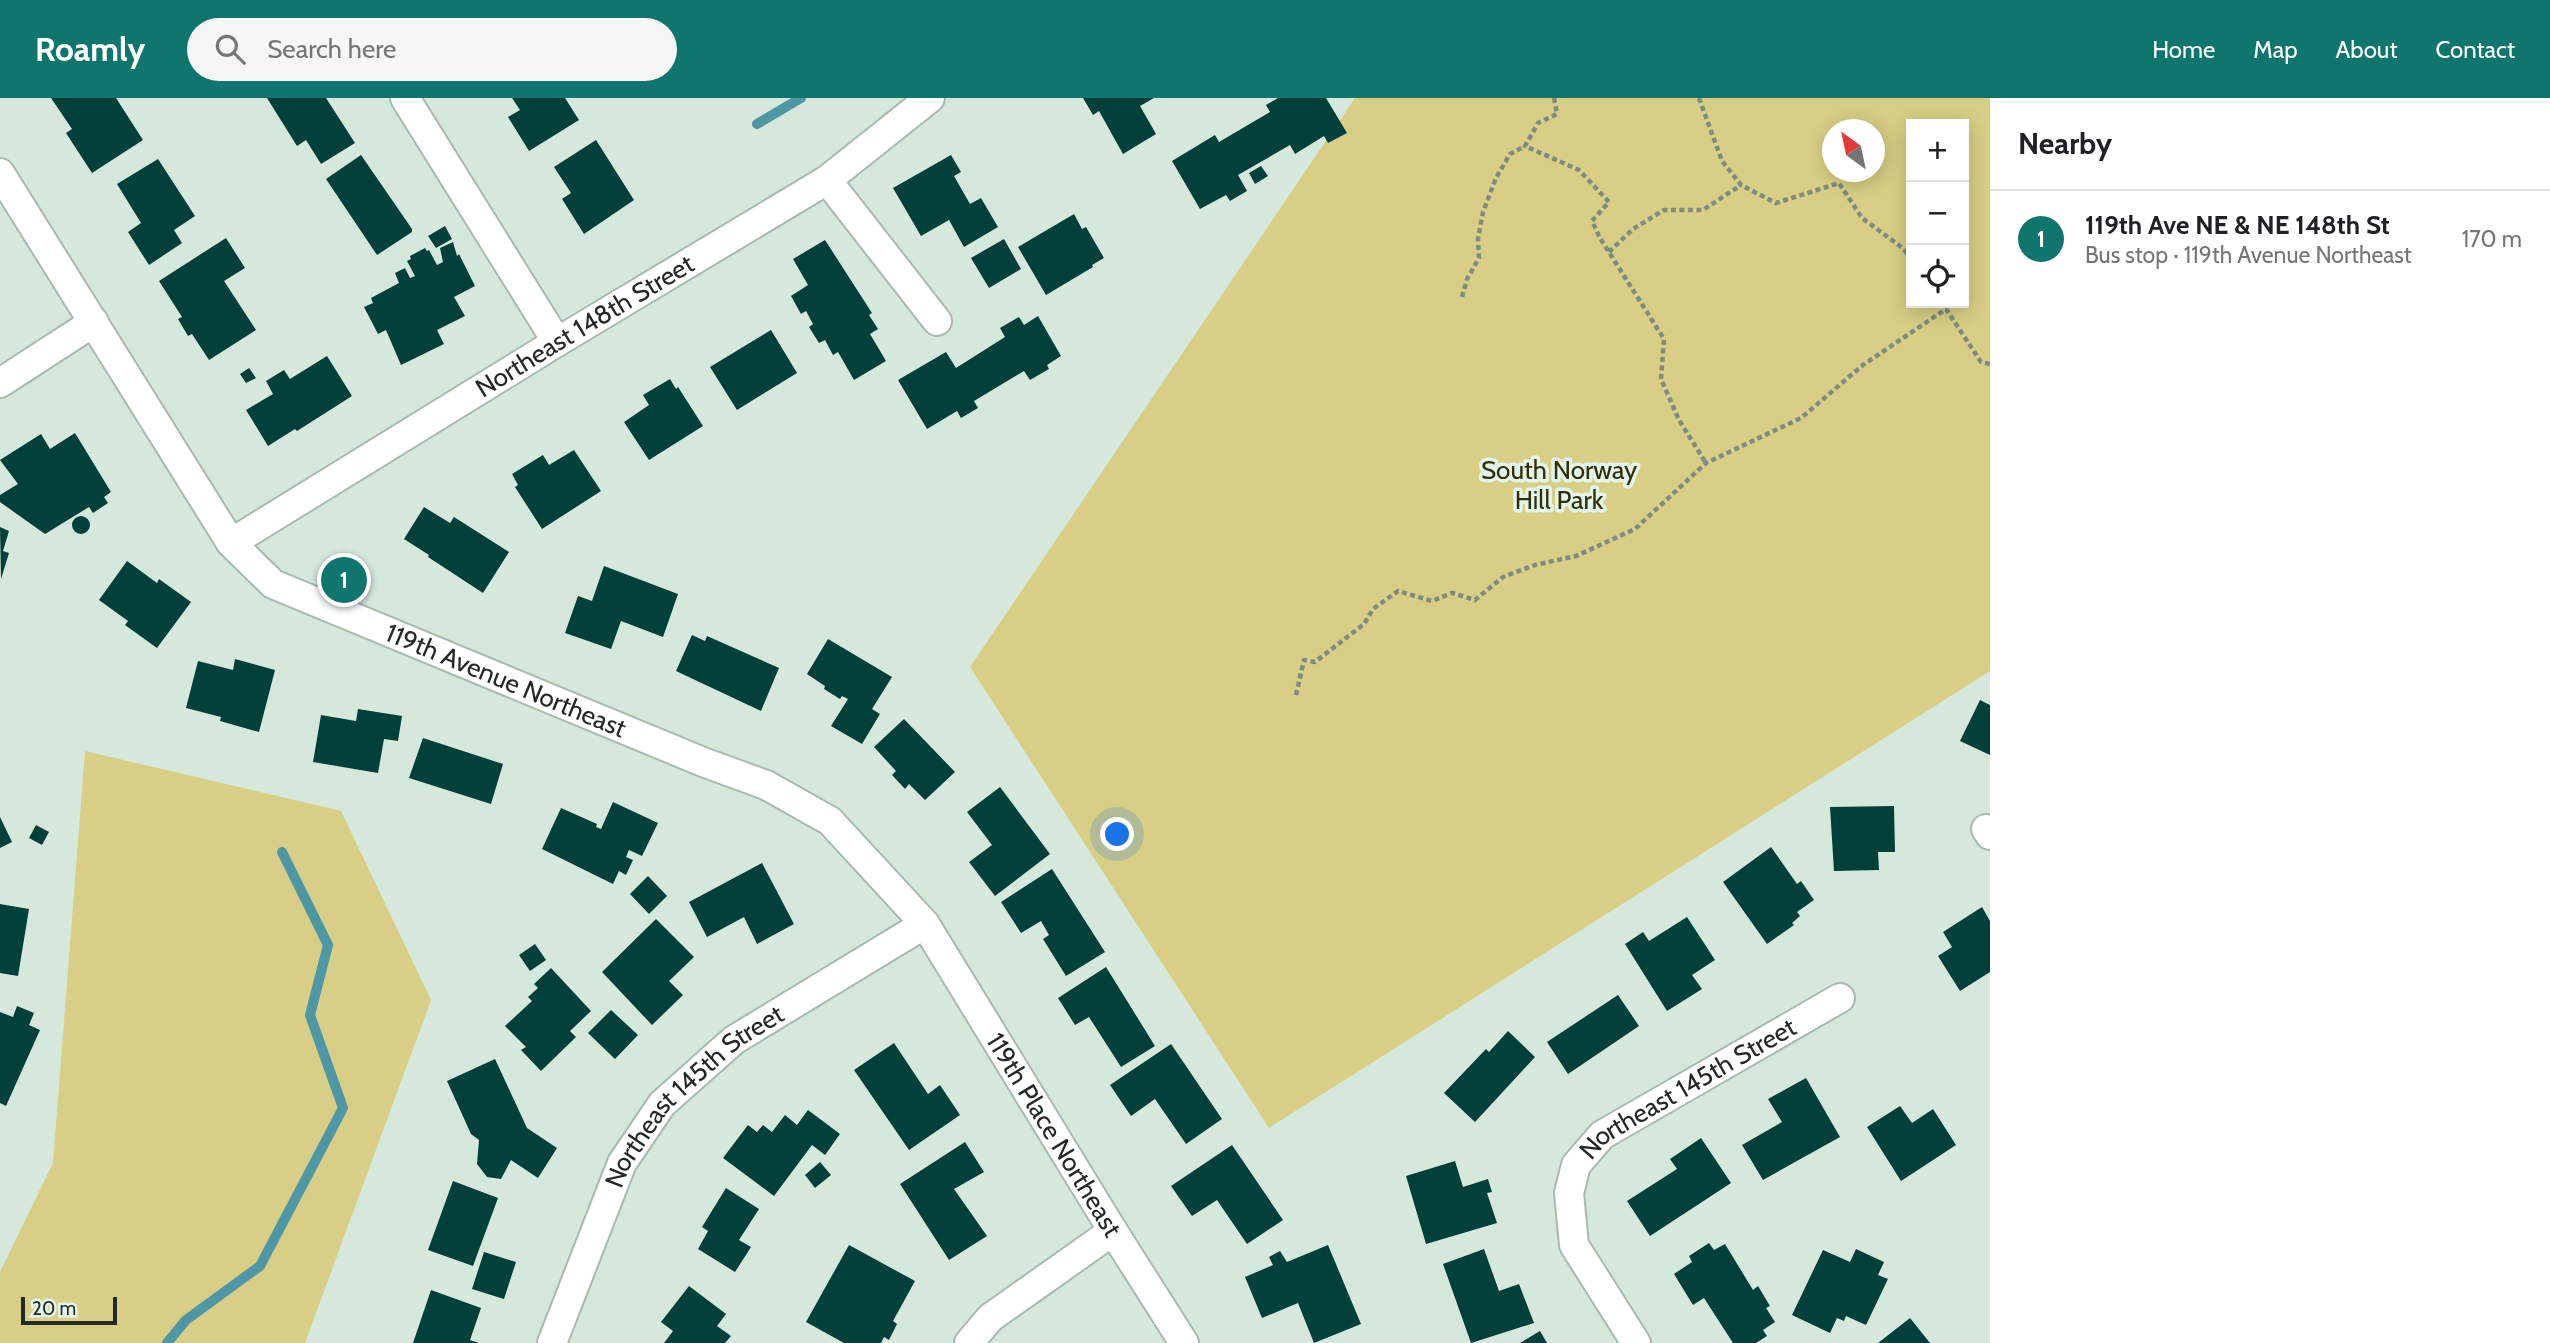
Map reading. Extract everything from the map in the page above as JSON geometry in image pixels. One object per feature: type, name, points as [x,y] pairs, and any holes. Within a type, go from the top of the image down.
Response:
[{"type":"street","points":[[405,98],[557,342]]},
{"type":"street","name":"Northeast 148th Street","points":[[231,543],[827,180],[930,98]]},
{"type":"street","name":"119th Avenue Northeast","points":[[0,173],[231,543],[273,584],[702,762],[766,785],[830,821],[925,924]]},
{"type":"street","points":[[827,180],[937,321]]},
{"type":"street","points":[[0,383],[93,321]]},
{"type":"street","name":"119th Place Northeast","points":[[925,924],[1184,1343]]},
{"type":"street","name":"Northeast 145th Street","points":[[552,1343],[622,1163],[662,1104],[734,1040],[925,924]]},
{"type":"street","name":"Northeast 145th Street","points":[[1636,1343],[1574,1245],[1569,1193],[1576,1165],[1602,1135],[1840,999]]},
{"type":"street","points":[[969,1343],[990,1318],[1113,1231]]},
{"type":"path","points":[[1462,297],[1467,279],[1479,258],[1478,239],[1483,212],[1496,177],[1510,153],[1525,146],[1538,123],[1557,114],[1553,98]]},
{"type":"path","points":[[1699,98],[1722,161],[1741,185],[1776,203],[1839,183],[1862,218],[1906,253]]},
{"type":"path","points":[[1525,146],[1579,170],[1609,202],[1592,220],[1664,339],[1661,379],[1679,420],[1706,463]]},
{"type":"path","points":[[1609,252],[1633,229],[1664,211],[1703,210],[1741,185]]},
{"type":"path","points":[[1296,695],[1304,660],[1315,662],[1364,624],[1373,609],[1398,592],[1432,601],[1452,593],[1475,600],[1503,577],[1535,565],[1576,556],[1635,529],[1706,463],[1801,418],[1863,365],[1946,309],[1981,362],[1990,364]]},
{"type":"green space","name":"South Norway Hill Park","points":[[1355,98],[1990,98],[1990,671],[1269,1128],[970,667]]},
{"type":"green space","points":[[85,751],[341,811],[431,1000],[305,1343],[0,1343],[0,1272],[53,1163]]},
{"type":"building","points":[[51,98],[116,98],[143,140],[92,173],[66,133],[72,129]]},
{"type":"building","points":[[267,98],[326,98],[355,143],[321,164],[306,140],[297,146]]},
{"type":"building","points":[[512,98],[565,98],[579,120],[529,151],[508,117],[520,110]]},
{"type":"building","points":[[1083,98],[1154,98],[1140,106],[1156,134],[1123,154],[1099,111],[1093,115]]},
{"type":"building","points":[[1278,98],[1326,98],[1347,133],[1328,143],[1324,136],[1295,154],[1290,145],[1238,175],[1247,191],[1230,201],[1226,195],[1200,209],[1172,161],[1215,135],[1219,142],[1270,112],[1266,105]]},
{"type":"building","points":[[596,140],[634,200],[584,234],[562,199],[571,193],[554,167]]},
{"type":"building","points":[[361,155],[412,229],[412,232],[377,255],[326,179]]},
{"type":"building","points":[[951,155],[961,172],[954,176],[970,204],[981,198],[998,227],[964,247],[949,220],[921,236],[893,188]]},
{"type":"building","points":[[158,159],[195,216],[174,230],[182,243],[149,265],[128,232],[141,223],[117,184]]},
{"type":"building","points":[[1261,166],[1268,176],[1255,184],[1249,173]]},
{"type":"building","points":[[1074,214],[1082,229],[1086,227],[1104,258],[1046,295],[1018,247]]},
{"type":"building","points":[[445,226],[452,239],[436,248],[428,236]]},
{"type":"building","points":[[226,238],[245,268],[224,281],[256,330],[209,360],[192,334],[188,336],[178,319],[182,317],[159,281]]},
{"type":"building","points":[[1004,239],[1021,269],[989,288],[971,258]]},
{"type":"building","points":[[825,240],[872,313],[869,315],[878,329],[870,334],[886,361],[854,380],[838,352],[833,355],[825,340],[819,343],[809,327],[813,324],[806,311],[801,314],[791,296],[808,285],[793,259]]},
{"type":"building","points":[[453,242],[457,256],[459,254],[475,286],[454,297],[465,316],[437,330],[444,344],[401,365],[386,330],[378,334],[364,307],[373,303],[371,298],[399,283],[395,273],[405,268],[410,278],[415,276],[407,261],[411,259],[410,256],[425,248],[429,250],[437,265],[443,262],[440,248]]},
{"type":"building","points":[[1038,316],[1061,356],[1047,365],[1049,369],[1030,380],[1024,371],[974,401],[978,408],[961,418],[957,411],[927,429],[898,380],[946,352],[956,368],[1005,337],[1000,328],[1019,317],[1024,325]]},
{"type":"building","points":[[771,330],[797,373],[737,410],[710,367]]},
{"type":"building","points":[[327,356],[352,396],[268,446],[246,410],[273,394],[266,381],[284,370],[290,379]]},
{"type":"building","points":[[249,368],[256,378],[246,383],[240,374]]},
{"type":"building","points":[[670,379],[703,426],[649,460],[624,422],[649,405],[643,395]]},
{"type":"building","points":[[75,433],[111,492],[104,497],[108,503],[93,513],[89,507],[45,534],[0,502],[0,495],[18,484],[0,460],[41,434],[50,449]]},
{"type":"building","points":[[574,450],[601,491],[542,529],[515,487],[518,485],[512,474],[543,455],[549,465]]},
{"type":"building","points":[[424,507],[450,523],[454,517],[509,552],[483,593],[404,539]]},
{"type":"building","points":[[81,516],[87,519],[90,525],[87,531],[81,534],[75,531],[72,525],[75,519]]},
{"type":"building","points":[[0,527],[9,531],[3,551],[9,553],[1,579]]},
{"type":"building","points":[[127,561],[157,583],[159,579],[191,602],[157,648],[125,625],[128,621],[99,600]]},
{"type":"building","points":[[604,566],[678,594],[663,637],[621,621],[611,649],[565,633],[578,596],[592,601]]},
{"type":"building","points":[[692,635],[705,641],[707,636],[779,668],[761,711],[676,671]]},
{"type":"building","points":[[828,639],[892,677],[872,709],[880,714],[862,744],[831,726],[848,699],[842,696],[840,699],[807,674]]},
{"type":"building","points":[[235,659],[275,670],[259,732],[220,721],[221,717],[186,708],[198,661],[233,670]]},
{"type":"building","points":[[1980,700],[1990,705],[1990,755],[1960,741]]},
{"type":"building","points":[[358,709],[402,716],[398,741],[384,739],[378,773],[313,762],[321,715],[356,721]]},
{"type":"building","points":[[904,719],[955,772],[925,800],[909,784],[905,789],[892,775],[896,771],[874,747]]},
{"type":"building","points":[[423,738],[503,764],[491,804],[409,778]]},
{"type":"building","points":[[1000,787],[1050,854],[995,896],[969,862],[992,845],[967,812]]},
{"type":"building","points":[[613,802],[658,823],[642,856],[629,850],[626,857],[633,860],[626,875],[619,871],[613,884],[542,849],[561,808],[597,824],[596,827],[601,829]]},
{"type":"building","points":[[1894,806],[1895,852],[1878,852],[1879,870],[1834,871],[1830,807]]},
{"type":"building","points":[[0,817],[12,842],[0,848]]},
{"type":"building","points":[[36,825],[49,832],[42,845],[29,838]]},
{"type":"building","points":[[1771,847],[1797,884],[1801,881],[1814,900],[1797,912],[1800,916],[1792,923],[1794,925],[1767,944],[1723,882]]},
{"type":"building","points":[[762,863],[794,924],[757,944],[744,917],[707,937],[689,902]]},
{"type":"building","points":[[1052,869],[1105,952],[1066,976],[1043,939],[1049,935],[1041,921],[1021,933],[1001,902]]},
{"type":"building","points":[[648,876],[667,896],[649,914],[630,894]]},
{"type":"building","points":[[0,904],[29,909],[18,976],[0,973]]},
{"type":"building","points":[[1982,907],[1990,921],[1990,972],[1960,991],[1938,956],[1952,947],[1943,932]]},
{"type":"building","points":[[1687,917],[1715,960],[1692,975],[1702,989],[1667,1011],[1625,944],[1643,932],[1649,941]]},
{"type":"building","points":[[656,919],[694,957],[669,981],[683,995],[652,1025],[602,972]]},
{"type":"building","points":[[535,944],[546,960],[530,971],[519,955]]},
{"type":"building","points":[[1106,967],[1155,1046],[1121,1067],[1089,1017],[1075,1025],[1058,998]]},
{"type":"building","points":[[551,968],[591,1011],[570,1031],[576,1037],[541,1071],[521,1050],[526,1047],[505,1026],[532,1001],[528,997],[538,988],[534,984]]},
{"type":"building","points":[[1618,995],[1639,1026],[1568,1074],[1547,1042]]},
{"type":"building","points":[[17,1006],[34,1013],[29,1025],[40,1030],[6,1106],[0,1103],[0,1012],[13,1017]]},
{"type":"building","points":[[611,1010],[638,1035],[615,1059],[588,1033]]},
{"type":"building","points":[[1508,1031],[1535,1057],[1475,1122],[1444,1093],[1486,1049],[1489,1052]]},
{"type":"building","points":[[894,1043],[928,1094],[940,1085],[960,1115],[909,1150],[854,1070]]},
{"type":"building","points":[[1171,1044],[1222,1119],[1186,1144],[1155,1099],[1131,1116],[1110,1085]]},
{"type":"building","points":[[495,1059],[527,1128],[557,1148],[538,1178],[511,1160],[501,1179],[487,1177],[477,1164],[479,1140],[471,1134],[447,1081]]},
{"type":"building","points":[[1806,1078],[1840,1137],[1763,1180],[1742,1145],[1782,1122],[1768,1099]]},
{"type":"building","points":[[1900,1106],[1912,1123],[1933,1109],[1956,1145],[1901,1181],[1867,1127]]},
{"type":"building","points":[[808,1110],[840,1134],[825,1155],[812,1145],[774,1196],[723,1158],[748,1125],[757,1132],[763,1125],[772,1132],[785,1115],[797,1125]]},
{"type":"building","points":[[1701,1138],[1731,1183],[1650,1236],[1627,1201],[1677,1169],[1670,1159]]},
{"type":"building","points":[[965,1142],[984,1172],[954,1189],[987,1236],[949,1260],[900,1184]]},
{"type":"building","points":[[1232,1145],[1283,1220],[1247,1244],[1217,1200],[1192,1216],[1171,1186]]},
{"type":"building","points":[[1455,1161],[1463,1187],[1488,1179],[1492,1192],[1487,1193],[1497,1223],[1426,1244],[1406,1176]]},
{"type":"building","points":[[820,1162],[831,1175],[815,1188],[805,1175]]},
{"type":"building","points":[[453,1181],[498,1198],[473,1266],[428,1250]]},
{"type":"building","points":[[726,1188],[759,1209],[739,1240],[751,1247],[735,1272],[698,1249],[708,1231],[702,1227]]},
{"type":"building","points":[[1709,1243],[1714,1250],[1725,1244],[1753,1290],[1758,1286],[1770,1306],[1766,1308],[1775,1322],[1763,1330],[1767,1336],[1756,1343],[1733,1343],[1704,1298],[1693,1305],[1674,1274],[1692,1262],[1689,1256]]},
{"type":"building","points":[[849,1245],[915,1281],[893,1321],[897,1324],[889,1340],[884,1337],[881,1343],[844,1343],[806,1322]]},
{"type":"building","points":[[1328,1245],[1361,1324],[1314,1343],[1298,1303],[1262,1318],[1245,1277],[1273,1265],[1269,1257],[1280,1251],[1287,1262]]},
{"type":"building","points":[[1484,1249],[1499,1291],[1519,1284],[1534,1323],[1471,1343],[1443,1264]]},
{"type":"building","points":[[1856,1249],[1884,1262],[1878,1275],[1888,1279],[1866,1325],[1846,1316],[1844,1321],[1837,1318],[1830,1333],[1792,1315],[1823,1250],[1850,1262]]},
{"type":"building","points":[[484,1252],[516,1262],[504,1299],[472,1289]]},
{"type":"building","points":[[689,1286],[726,1314],[717,1326],[731,1336],[725,1343],[664,1343],[673,1331],[661,1322]]},
{"type":"building","points":[[431,1290],[481,1308],[470,1340],[479,1343],[413,1343]]},
{"type":"building","points":[[1910,1318],[1930,1343],[1878,1343]]},
{"type":"building","points":[[1540,1331],[1547,1343],[1520,1343]]},
{"type":"waterway","points":[[757,124],[801,98]]},
{"type":"waterway","points":[[167,1343],[186,1320],[260,1266],[343,1108],[310,1015],[328,945],[282,852]]},
{"type":"place","name":"119th Ave NE & NE 148th St","points":[[344,580]]}]
